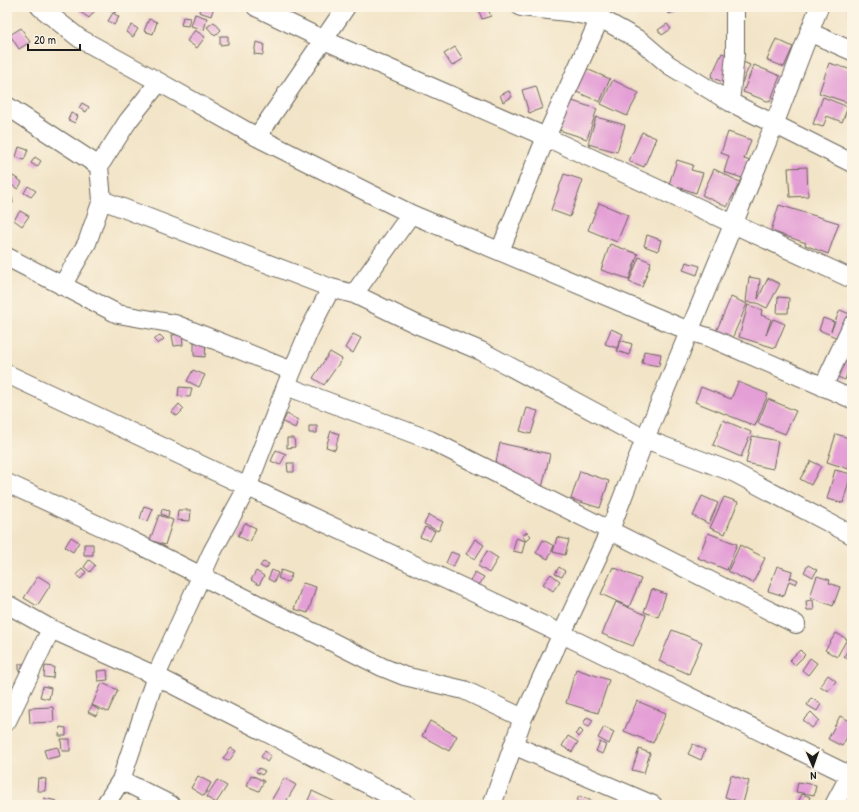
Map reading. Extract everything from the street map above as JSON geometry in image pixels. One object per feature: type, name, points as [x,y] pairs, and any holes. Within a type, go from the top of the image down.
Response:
[{"type":"street","points":[[40,7],[79,38],[257,137],[411,214],[689,331],[711,338],[852,399]]},
{"type":"street","points":[[256,7],[324,40],[546,137],[852,278]]},
{"type":"street","points":[[257,137],[346,7]]},
{"type":"street","points":[[521,7],[567,12],[600,18],[641,41],[669,65],[730,102],[852,163]]},
{"type":"street","points":[[730,102],[735,55],[735,7]]},
{"type":"street","points":[[492,805],[523,718],[610,530],[645,439],[774,125],[819,7]]},
{"type":"street","points":[[500,251],[546,137],[600,18]]},
{"type":"street","points":[[809,32],[852,51]]},
{"type":"street","points":[[62,286],[87,243],[102,200],[99,166],[128,122],[159,82]]},
{"type":"street","points":[[7,106],[99,166]]},
{"type":"street","points":[[102,200],[331,288],[354,294],[416,324],[481,351],[645,439],[735,473],[852,535]]},
{"type":"street","points":[[354,294],[411,214]]},
{"type":"street","points":[[7,257],[118,314],[176,324],[289,378],[430,440],[796,624]]},
{"type":"street","points":[[105,805],[121,780],[156,676],[200,577],[247,488],[289,378],[309,331],[331,288]]},
{"type":"street","points":[[824,387],[852,325]]},
{"type":"street","points":[[8,379],[562,634],[851,773],[834,805]]},
{"type":"street","points":[[7,483],[126,538],[200,577],[382,667],[404,676],[464,690],[523,718]]},
{"type":"street","points":[[7,604],[51,629],[156,676],[408,805]]},
{"type":"street","points":[[7,721],[51,629]]},
{"type":"street","points":[[513,745],[653,805]]},
{"type":"street","points":[[121,780],[171,805]]},
{"type":"building","points":[[82,7],[98,7],[89,18],[79,11]]},
{"type":"building","points":[[106,7],[119,7],[115,13]]},
{"type":"building","points":[[200,7],[214,7],[211,16],[199,12]]},
{"type":"building","points":[[487,7],[491,16],[482,19],[478,9]]},
{"type":"building","points":[[665,7],[674,7],[676,11],[669,14]]},
{"type":"building","points":[[847,7],[852,7],[852,14],[848,15]]},
{"type":"building","points":[[113,13],[119,17],[114,25],[108,21]]},
{"type":"building","points":[[195,14],[207,18],[204,30],[191,26]]},
{"type":"building","points":[[183,17],[190,18],[188,26],[181,25]]},
{"type":"building","points":[[149,19],[157,22],[153,34],[144,31]]},
{"type":"building","points":[[214,22],[221,30],[215,36],[207,27]]},
{"type":"building","points":[[667,24],[671,29],[662,35],[658,30]]},
{"type":"building","points":[[132,25],[138,29],[133,37],[126,32]]},
{"type":"building","points":[[21,28],[30,42],[19,49],[10,35]]},
{"type":"building","points":[[195,30],[205,37],[197,48],[187,41]]},
{"type":"building","points":[[220,36],[228,36],[228,44],[220,45]]},
{"type":"building","points":[[776,39],[793,47],[784,67],[767,60]]},
{"type":"building","points":[[256,42],[264,44],[263,55],[254,54]]},
{"type":"building","points":[[455,47],[463,59],[452,66],[444,54]]},
{"type":"building","points":[[722,53],[750,65],[739,89],[711,77]]},
{"type":"building","points":[[829,63],[852,70],[852,104],[819,93]]},
{"type":"building","points":[[754,65],[780,76],[770,102],[743,92]]},
{"type":"building","points":[[582,67],[610,79],[600,102],[572,90]]},
{"type":"building","points":[[613,80],[639,93],[627,116],[601,104]]},
{"type":"building","points":[[536,86],[543,108],[529,113],[522,90]]},
{"type":"building","points":[[509,91],[512,97],[503,102],[500,95]]},
{"type":"building","points":[[823,97],[848,107],[842,122],[827,116],[823,127],[813,124]]},
{"type":"building","points":[[569,100],[597,109],[587,139],[559,130]]},
{"type":"building","points":[[82,103],[89,107],[86,112],[79,108]]},
{"type":"building","points":[[71,113],[78,116],[75,123],[68,120]]},
{"type":"building","points":[[596,117],[625,125],[617,152],[588,144]]},
{"type":"building","points":[[642,132],[656,138],[644,167],[629,161]]},
{"type":"building","points":[[728,132],[751,140],[744,159],[754,162],[748,180],[724,172],[729,156],[721,153]]},
{"type":"building","points":[[19,147],[28,150],[24,160],[16,157]]},
{"type":"building","points":[[35,157],[41,161],[37,167],[31,163]]},
{"type":"building","points":[[677,160],[693,165],[691,170],[703,173],[696,193],[669,184]]},
{"type":"building","points":[[807,167],[808,196],[790,197],[788,168]]},
{"type":"building","points":[[714,169],[740,182],[727,207],[702,195]]},
{"type":"building","points":[[564,174],[583,180],[570,217],[551,210]]},
{"type":"building","points":[[13,176],[22,182],[18,189],[8,183]]},
{"type":"building","points":[[28,186],[36,191],[31,197],[24,193]]},
{"type":"building","points":[[7,197],[12,197],[13,203],[7,203]]},
{"type":"building","points":[[599,203],[628,215],[617,242],[588,230]]},
{"type":"building","points":[[779,205],[839,223],[828,254],[805,245],[806,243],[771,231]]},
{"type":"building","points":[[20,211],[29,216],[22,226],[14,220]]},
{"type":"building","points":[[647,235],[661,240],[658,251],[644,246]]},
{"type":"building","points":[[610,244],[638,254],[629,279],[601,270]]},
{"type":"building","points":[[639,257],[651,262],[642,287],[629,282]]},
{"type":"building","points":[[686,262],[700,266],[697,275],[683,270]]},
{"type":"building","points":[[749,277],[760,279],[758,299],[768,278],[780,284],[767,308],[757,303],[746,302]]},
{"type":"building","points":[[731,297],[747,304],[731,341],[715,334]]},
{"type":"building","points":[[778,297],[789,298],[788,313],[777,313]]},
{"type":"building","points":[[748,305],[762,310],[761,315],[771,319],[766,335],[773,319],[785,324],[775,348],[739,337]]},
{"type":"building","points":[[840,310],[852,315],[852,344],[819,330],[823,318],[834,322],[831,331]]},
{"type":"building","points":[[611,329],[623,334],[617,348],[605,344]]},
{"type":"building","points":[[182,334],[183,345],[174,346],[172,335]]},
{"type":"building","points":[[353,334],[361,338],[353,353],[345,348]]},
{"type":"building","points":[[160,335],[164,339],[158,344],[154,340]]},
{"type":"building","points":[[620,340],[632,344],[629,355],[617,351]]},
{"type":"building","points":[[194,342],[206,343],[205,357],[194,356]]},
{"type":"building","points":[[644,351],[661,354],[659,366],[642,363]]},
{"type":"building","points":[[330,352],[342,359],[324,385],[313,378]]},
{"type":"building","points":[[842,354],[852,357],[845,380],[835,376]]},
{"type":"building","points":[[193,370],[205,375],[199,387],[187,381]]},
{"type":"building","points":[[738,382],[768,394],[755,426],[695,402],[701,387],[731,399]]},
{"type":"building","points":[[179,387],[192,388],[190,397],[178,396]]},
{"type":"building","points":[[768,399],[796,411],[785,434],[758,423]]},
{"type":"building","points":[[179,404],[184,409],[177,416],[172,412]]},
{"type":"building","points":[[527,408],[538,411],[531,434],[520,431]]},
{"type":"building","points":[[287,414],[298,420],[295,428],[283,422]]},
{"type":"building","points":[[723,420],[751,432],[741,457],[713,445]]},
{"type":"building","points":[[309,426],[317,426],[317,433],[309,433]]},
{"type":"building","points":[[331,431],[339,434],[335,450],[326,447]]},
{"type":"building","points":[[836,434],[852,439],[852,470],[827,462]]},
{"type":"building","points":[[752,436],[778,441],[773,469],[746,463]]},
{"type":"building","points":[[287,438],[294,438],[295,447],[287,448]]},
{"type":"building","points":[[500,443],[550,454],[541,492],[494,471]]},
{"type":"building","points":[[276,450],[286,454],[280,465],[271,461]]},
{"type":"building","points":[[811,461],[821,466],[811,485],[800,479]]},
{"type":"building","points":[[287,463],[294,463],[294,472],[288,472]]},
{"type":"building","points":[[835,470],[851,474],[843,503],[827,499]]},
{"type":"building","points":[[580,471],[609,481],[600,508],[571,499]]},
{"type":"building","points":[[702,496],[718,503],[709,524],[693,516]]},
{"type":"building","points":[[724,497],[738,502],[725,534],[710,528]]},
{"type":"building","points":[[144,506],[153,509],[148,521],[140,519]]},
{"type":"building","points":[[162,509],[169,511],[168,517],[161,514]]},
{"type":"building","points":[[178,510],[191,510],[190,521],[177,520]]},
{"type":"building","points":[[159,515],[173,520],[165,545],[150,540]]},
{"type":"building","points":[[429,515],[443,522],[438,531],[424,524]]},
{"type":"building","points":[[245,523],[256,528],[250,542],[238,536]]},
{"type":"building","points":[[425,527],[435,531],[430,541],[420,537]]},
{"type":"building","points":[[527,532],[531,536],[526,541],[522,536]]},
{"type":"building","points":[[708,533],[737,544],[727,570],[698,558]]},
{"type":"building","points":[[71,537],[79,542],[73,552],[65,547]]},
{"type":"building","points":[[557,537],[569,540],[565,555],[553,552]]},
{"type":"building","points":[[516,538],[525,541],[522,553],[513,551]]},
{"type":"building","points":[[475,539],[484,545],[475,559],[466,554]]},
{"type":"building","points":[[543,540],[554,546],[548,559],[536,553]]},
{"type":"building","points":[[84,544],[93,544],[93,555],[84,555]]},
{"type":"building","points":[[740,545],[765,558],[753,583],[728,571]]},
{"type":"building","points":[[487,551],[498,558],[489,573],[478,566]]},
{"type":"building","points":[[451,552],[459,555],[453,567],[446,563]]},
{"type":"building","points":[[89,560],[95,565],[90,572],[84,567]]},
{"type":"building","points":[[263,562],[269,564],[266,569],[260,566]]},
{"type":"building","points":[[808,565],[817,570],[813,577],[804,572]]},
{"type":"building","points":[[777,566],[792,571],[790,579],[791,577],[798,580],[796,584],[789,581],[784,596],[768,591]]},
{"type":"building","points":[[559,567],[565,571],[562,577],[555,574]]},
{"type":"building","points":[[613,567],[641,579],[629,607],[601,594]]},
{"type":"building","points":[[82,568],[86,572],[81,579],[76,575]]},
{"type":"building","points":[[272,570],[278,573],[274,582],[268,579]]},
{"type":"building","points":[[281,570],[292,574],[288,582],[278,578]]},
{"type":"building","points":[[256,571],[264,576],[259,585],[251,580]]},
{"type":"building","points":[[475,572],[484,577],[478,587],[469,582]]},
{"type":"building","points":[[551,574],[560,581],[553,591],[543,584]]},
{"type":"building","points":[[38,576],[51,584],[37,606],[24,598]]},
{"type":"building","points":[[817,576],[830,580],[829,583],[840,587],[833,606],[810,597]]},
{"type":"building","points":[[303,583],[316,587],[308,613],[294,609]]},
{"type":"building","points":[[652,589],[666,594],[658,617],[644,612]]},
{"type":"building","points":[[813,600],[814,610],[807,610],[806,601]]},
{"type":"building","points":[[616,602],[646,615],[633,646],[602,634]]},
{"type":"building","points":[[672,630],[702,642],[689,674],[659,661]]},
{"type":"building","points":[[836,633],[847,639],[837,657],[825,650]]},
{"type":"building","points":[[852,642],[852,661],[844,657]]},
{"type":"building","points":[[800,650],[805,655],[795,665],[790,660]]},
{"type":"building","points":[[810,658],[817,663],[808,675],[802,670]]},
{"type":"building","points":[[19,664],[25,664],[26,671],[19,672]]},
{"type":"building","points":[[45,666],[54,667],[53,678],[44,677]]},
{"type":"building","points":[[576,669],[609,680],[598,713],[566,703]]},
{"type":"building","points":[[107,670],[108,680],[98,681],[97,671]]},
{"type":"building","points":[[828,675],[836,681],[828,691],[820,686]]},
{"type":"building","points":[[102,683],[118,690],[108,712],[92,705]]},
{"type":"building","points":[[43,686],[51,688],[49,699],[40,697]]},
{"type":"building","points":[[811,698],[821,704],[817,711],[807,705]]},
{"type":"building","points":[[637,701],[666,713],[653,743],[624,731]]},
{"type":"building","points":[[92,706],[99,710],[96,716],[88,712]]},
{"type":"building","points":[[53,707],[54,722],[30,723],[29,708]]},
{"type":"building","points":[[811,712],[819,720],[812,728],[803,720]]},
{"type":"building","points":[[840,716],[852,722],[852,728],[842,746],[828,739]]},
{"type":"building","points":[[587,717],[593,720],[589,727],[583,724]]},
{"type":"building","points":[[430,721],[457,736],[449,751],[422,736]]},
{"type":"building","points":[[60,727],[66,728],[66,736],[59,736]]},
{"type":"building","points":[[604,727],[614,732],[609,744],[598,738]]},
{"type":"building","points":[[580,729],[583,732],[579,737],[575,734]]},
{"type":"building","points":[[568,736],[578,742],[572,752],[562,746]]},
{"type":"building","points":[[61,739],[70,739],[70,751],[62,751]]},
{"type":"building","points":[[600,742],[606,745],[602,754],[596,751]]},
{"type":"building","points":[[693,744],[705,750],[701,760],[688,754]]},
{"type":"building","points":[[58,747],[60,756],[47,759],[44,750]]},
{"type":"building","points":[[231,748],[236,751],[229,761],[223,758]]},
{"type":"building","points":[[639,749],[650,753],[644,773],[632,770]]},
{"type":"building","points":[[265,751],[271,756],[267,762],[261,757]]},
{"type":"building","points":[[259,768],[265,771],[262,775],[256,772]]},
{"type":"building","points":[[251,775],[264,781],[259,791],[247,786]]},
{"type":"building","points":[[731,775],[749,781],[743,803],[725,797]]},
{"type":"building","points":[[198,776],[211,783],[204,796],[191,788]]},
{"type":"building","points":[[38,778],[46,779],[45,791],[37,791]]},
{"type":"building","points":[[284,778],[296,785],[284,805],[279,805],[271,801]]},
{"type":"building","points":[[217,780],[227,786],[216,803],[206,797]]},
{"type":"building","points":[[798,782],[816,785],[814,795],[796,792]]},
{"type":"building","points":[[312,791],[342,805],[306,805]]},
{"type":"building","points":[[802,794],[810,797],[807,805],[797,805]]},
{"type":"building","points":[[579,796],[595,802],[594,805],[575,805]]},
{"type":"building","points":[[44,798],[57,801],[56,805],[42,805]]}]
